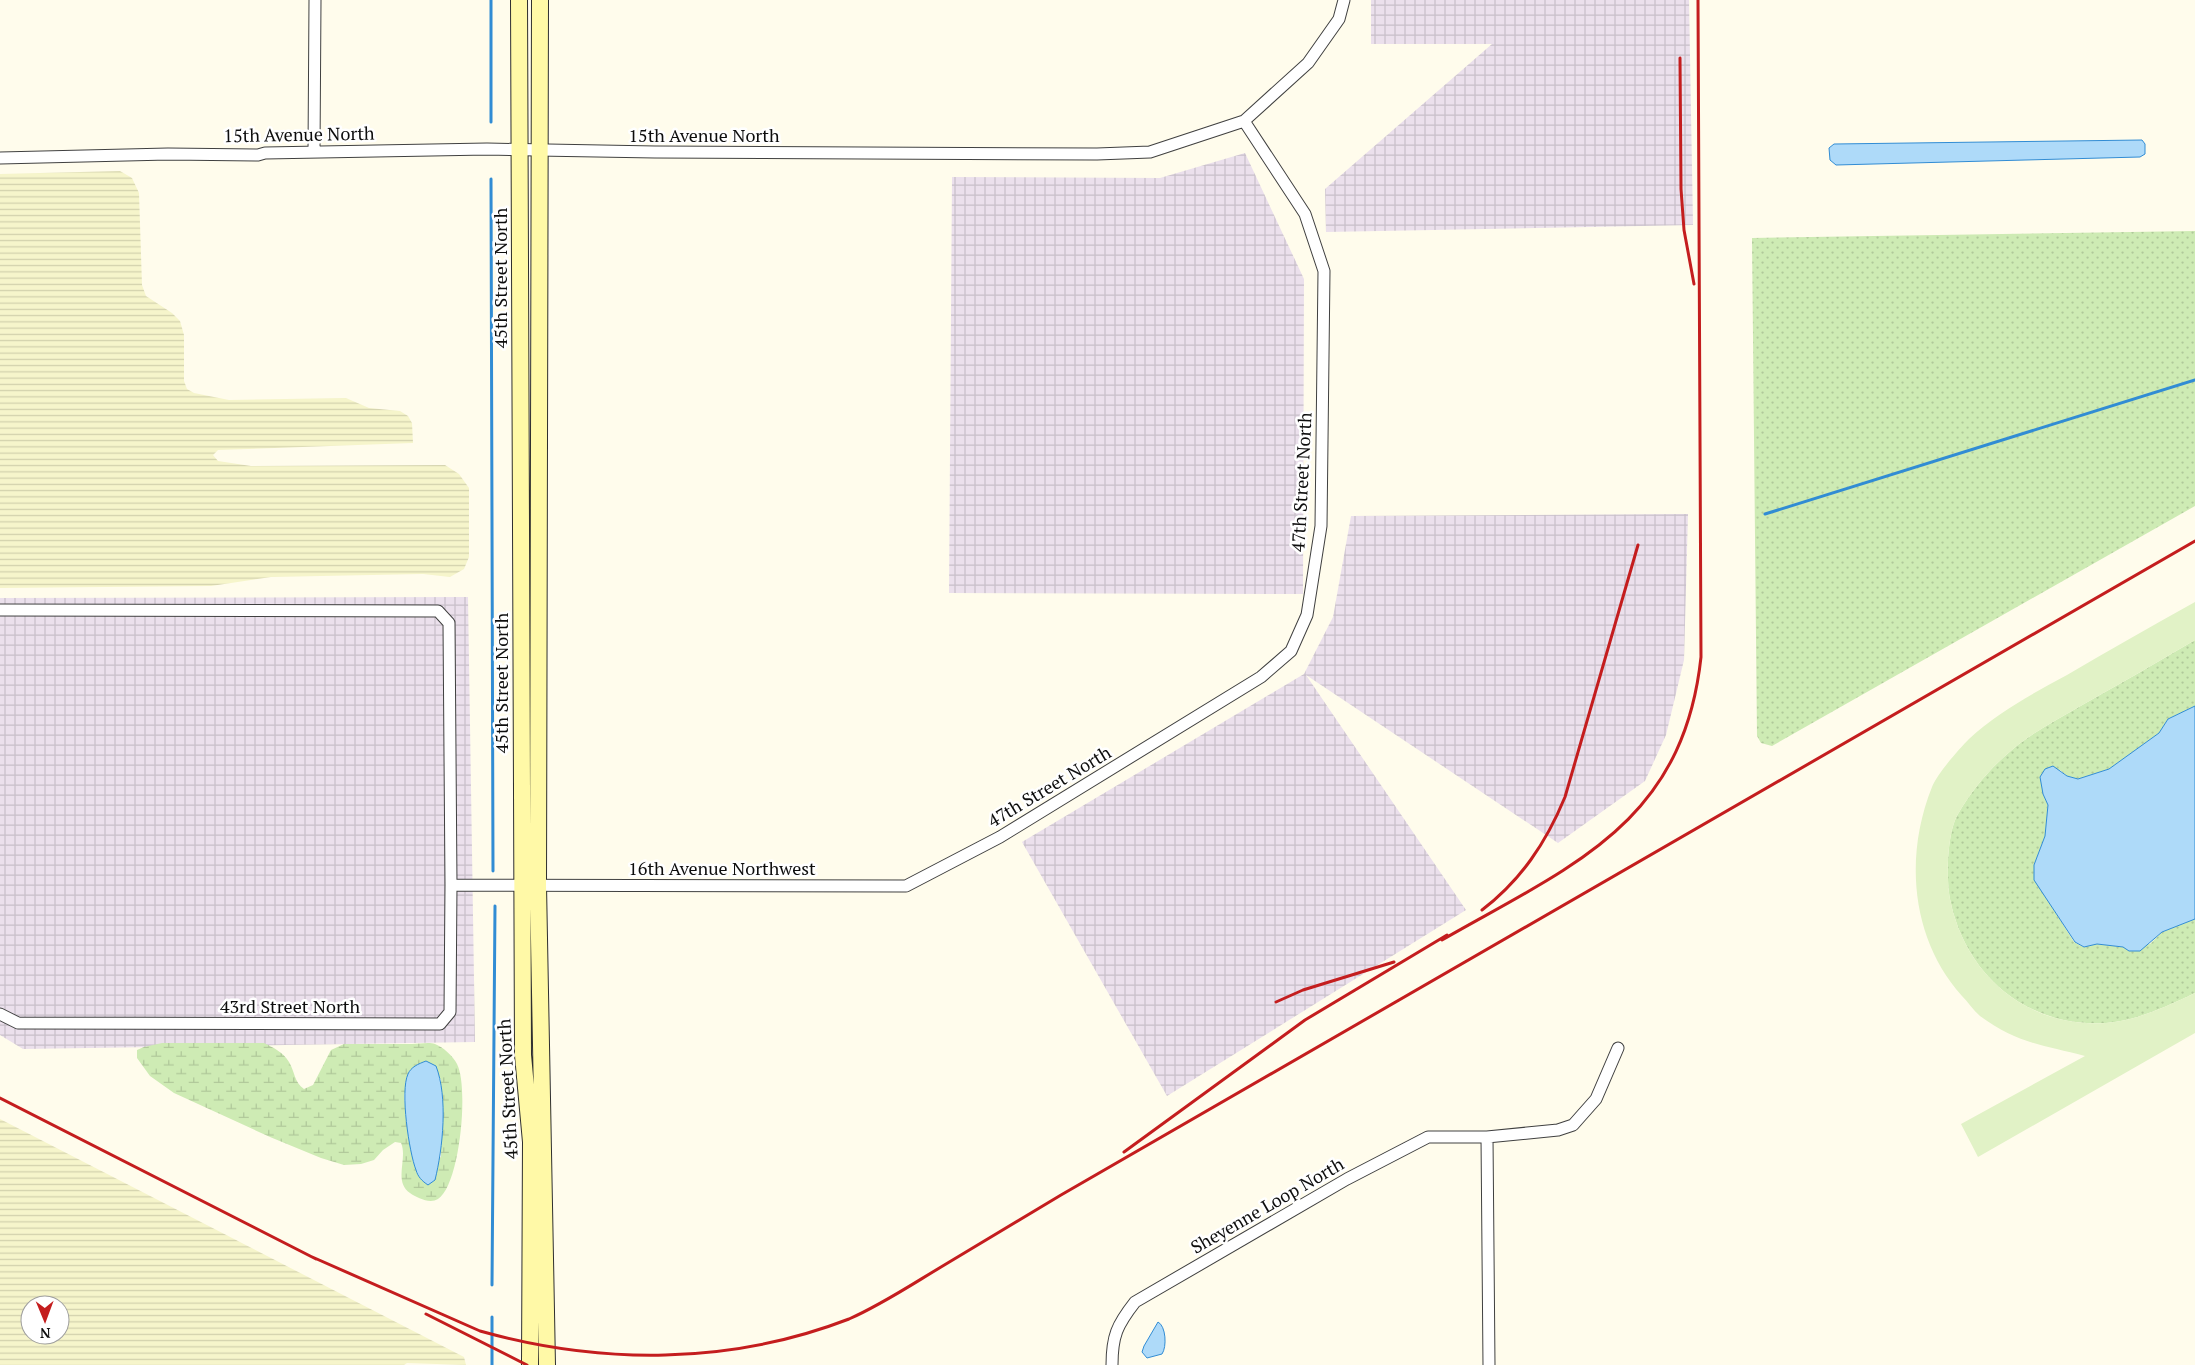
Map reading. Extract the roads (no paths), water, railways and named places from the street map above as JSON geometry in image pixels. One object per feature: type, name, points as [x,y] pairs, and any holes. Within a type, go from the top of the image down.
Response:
[{"type":"main road","name":"45th Street North","points":[[519,0],[519,150],[530,885],[547,1365]]},
{"type":"main road","name":"45th Street North","points":[[530,1365],[530,1142],[523,1055],[530,885],[540,150],[540,0]]},
{"type":"street","points":[[314,152],[315,0]]},
{"type":"street","name":"15th Avenue North","points":[[0,158],[168,154],[258,155],[265,152],[422,149],[1150,152],[1244,121],[1308,63],[1340,19],[1344,0]]},
{"type":"street","name":"47th Street North","points":[[906,886],[1033,818],[1261,677],[1291,651],[1307,615],[1320,526],[1324,270],[1305,214],[1244,121]]},
{"type":"street","points":[[0,610],[438,610],[449,623],[451,885]]},
{"type":"street","name":"16th Avenue Northwest","points":[[451,885],[906,886]]},
{"type":"street","name":"43rd Street North","points":[[0,1014],[18,1023],[440,1024],[450,1012],[451,885]]},
{"type":"street","name":"Sheyenne Loop North","points":[[1112,1365],[1112,1344],[1118,1323],[1134,1302],[1347,1179],[1428,1137],[1487,1137],[1558,1130],[1573,1125],[1596,1099],[1618,1048]]},
{"type":"street","points":[[1487,1137],[1489,1365]]},
{"type":"water","points":[[2142,140],[2145,144],[2145,154],[2140,157],[1836,165],[1830,160],[1829,148],[1834,144]]},
{"type":"water","points":[[2195,706],[2195,919],[2162,932],[2140,951],[2129,951],[2123,947],[2097,944],[2084,947],[2075,942],[2034,880],[2034,865],[2045,836],[2048,805],[2043,794],[2040,777],[2045,769],[2053,766],[2067,776],[2078,779],[2109,769],[2159,733],[2168,719]]},
{"type":"water","points":[[426,1061],[436,1066],[440,1078],[443,1107],[442,1138],[438,1167],[435,1180],[428,1185],[419,1177],[413,1161],[405,1107],[408,1074],[415,1066]]},
{"type":"water","points":[[1158,1322],[1161,1324],[1164,1332],[1164,1351],[1162,1354],[1147,1358],[1142,1352]]},
{"type":"waterway","points":[[491,0],[491,122]]},
{"type":"waterway","points":[[491,179],[493,871]]},
{"type":"waterway","points":[[1765,514],[2195,380]]},
{"type":"waterway","points":[[492,1285],[495,906]]},
{"type":"waterway","points":[[492,1317],[492,1365]]},
{"type":"railway","points":[[1442,940],[1576,862],[1613,833],[1645,800],[1671,761],[1690,714],[1701,657],[1698,0]]},
{"type":"railway","points":[[1680,58],[1681,189],[1684,230],[1694,284]]},
{"type":"railway","points":[[310,1256],[480,1331],[572,1350],[665,1355],[712,1352],[758,1345],[804,1334],[849,1319],[884,1301],[1061,1195],[2195,541]]},
{"type":"railway","points":[[1482,910],[1509,886],[1531,860],[1558,814],[1565,797],[1638,545]]},
{"type":"railway","points":[[1124,1152],[1305,1020],[1447,935]]},
{"type":"railway","points":[[1276,1002],[1303,990],[1394,962]]},
{"type":"railway","points":[[0,1098],[316,1259]]},
{"type":"railway","points":[[426,1314],[527,1365]]}]
